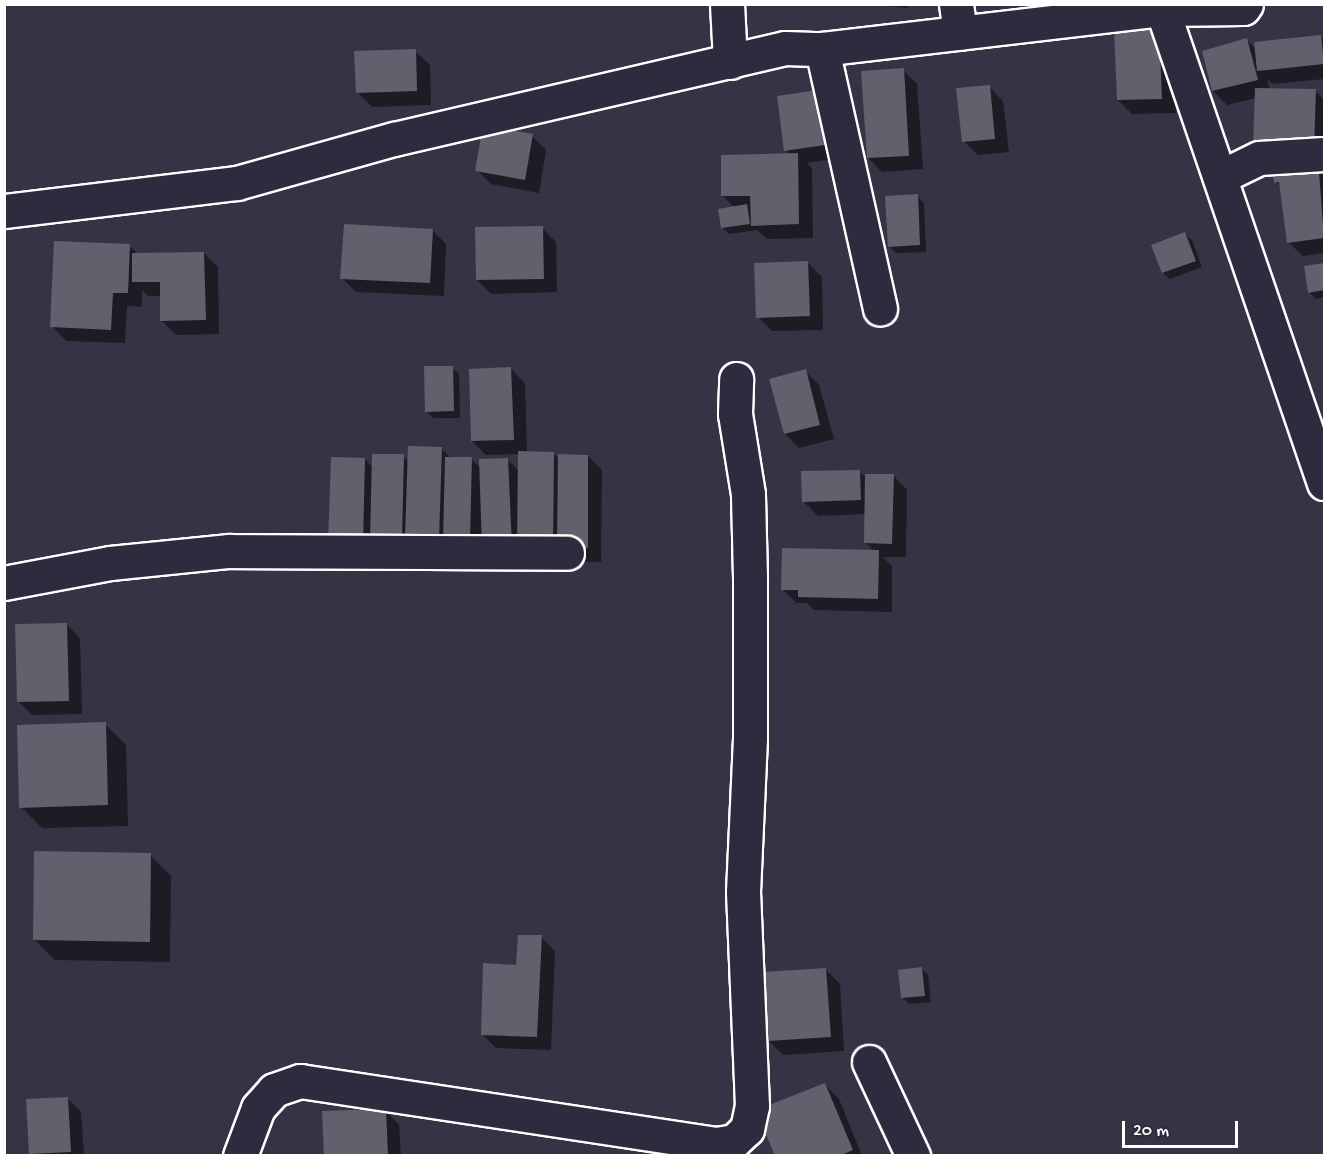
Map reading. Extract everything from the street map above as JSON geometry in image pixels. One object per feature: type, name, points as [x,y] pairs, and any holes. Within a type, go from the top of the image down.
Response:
[{"type":"street","points":[[727,4],[730,62]]},
{"type":"street","points":[[4,211],[237,183],[394,139],[785,48],[822,49],[958,19],[1162,9],[1243,8],[1246,4]]},
{"type":"street","points":[[1162,9],[1220,177],[1319,449],[1324,483]]},
{"type":"street","points":[[822,49],[880,309]]},
{"type":"street","points":[[1220,177],[1259,158],[1324,153]]},
{"type":"street","points":[[240,1155],[258,1108],[274,1090],[300,1081],[716,1144],[749,1142],[752,1106],[743,892],[750,737],[750,577],[748,494],[735,414],[736,380]]},
{"type":"street","points":[[4,583],[110,563],[229,551],[567,553]]},
{"type":"street","points":[[869,1062],[913,1155]]},
{"type":"building","points":[[1159,26],[1162,99],[1117,100],[1114,28]]},
{"type":"building","points":[[1321,35],[1324,64],[1257,71],[1254,42]]},
{"type":"building","points":[[1247,38],[1258,80],[1212,91],[1202,51]]},
{"type":"building","points":[[416,49],[417,91],[356,93],[354,51]]},
{"type":"building","points":[[904,68],[909,156],[867,158],[861,71]]},
{"type":"building","points":[[990,85],[995,139],[962,142],[956,88]]},
{"type":"building","points":[[1255,88],[1316,89],[1314,150],[1253,148]]},
{"type":"building","points":[[825,89],[832,144],[784,151],[777,96]]},
{"type":"building","points":[[483,125],[533,134],[525,180],[475,171]]},
{"type":"building","points":[[798,153],[799,224],[751,226],[750,196],[721,196],[721,155]]},
{"type":"building","points":[[1318,159],[1324,238],[1287,243],[1279,182],[1274,183],[1272,165]]},
{"type":"building","points":[[918,194],[920,245],[888,247],[885,196]]},
{"type":"building","points":[[747,204],[750,224],[721,228],[718,209]]},
{"type":"building","points":[[344,224],[433,229],[430,283],[340,279]]},
{"type":"building","points":[[543,226],[544,279],[476,280],[475,227]]},
{"type":"building","points":[[1185,232],[1196,261],[1162,273],[1151,245]]},
{"type":"building","points":[[54,241],[130,244],[128,293],[113,293],[111,330],[50,327]]},
{"type":"building","points":[[204,252],[206,320],[160,321],[160,282],[132,282],[132,253]]},
{"type":"building","points":[[808,261],[810,316],[756,318],[754,263]]},
{"type":"building","points":[[1324,263],[1324,290],[1308,293],[1304,266]]},
{"type":"building","points":[[424,366],[453,366],[454,411],[425,412]]},
{"type":"building","points":[[511,367],[514,440],[471,441],[469,369]]},
{"type":"building","points":[[806,369],[820,425],[784,434],[769,379]]},
{"type":"building","points":[[408,446],[442,447],[439,540],[405,539]]},
{"type":"building","points":[[518,451],[554,452],[553,548],[517,547]]},
{"type":"building","points":[[372,454],[404,454],[402,540],[370,540]]},
{"type":"building","points":[[558,454],[588,455],[588,548],[557,547]]},
{"type":"building","points":[[331,457],[365,458],[363,544],[328,544]]},
{"type":"building","points":[[445,457],[472,457],[470,540],[443,540]]},
{"type":"building","points":[[508,458],[512,547],[482,548],[479,459]]},
{"type":"building","points":[[860,470],[861,500],[802,502],[801,471]]},
{"type":"building","points":[[865,474],[894,474],[892,544],[864,543]]},
{"type":"building","points":[[782,548],[879,550],[878,599],[798,597],[798,590],[781,590]]},
{"type":"building","points":[[67,623],[69,701],[17,702],[15,624]]},
{"type":"building","points":[[106,722],[108,805],[19,808],[17,725]]},
{"type":"building","points":[[34,851],[151,853],[150,942],[33,940]]},
{"type":"building","points":[[518,935],[542,935],[537,1037],[481,1035],[483,963],[516,965]]},
{"type":"building","points":[[922,967],[925,996],[901,998],[898,970]]},
{"type":"building","points":[[826,968],[831,1037],[768,1041],[763,972]]},
{"type":"building","points":[[825,1083],[853,1150],[839,1156],[775,1156],[756,1110]]},
{"type":"building","points":[[68,1097],[71,1152],[29,1154],[26,1099]]},
{"type":"building","points":[[386,1109],[388,1156],[324,1156],[322,1111]]}]
